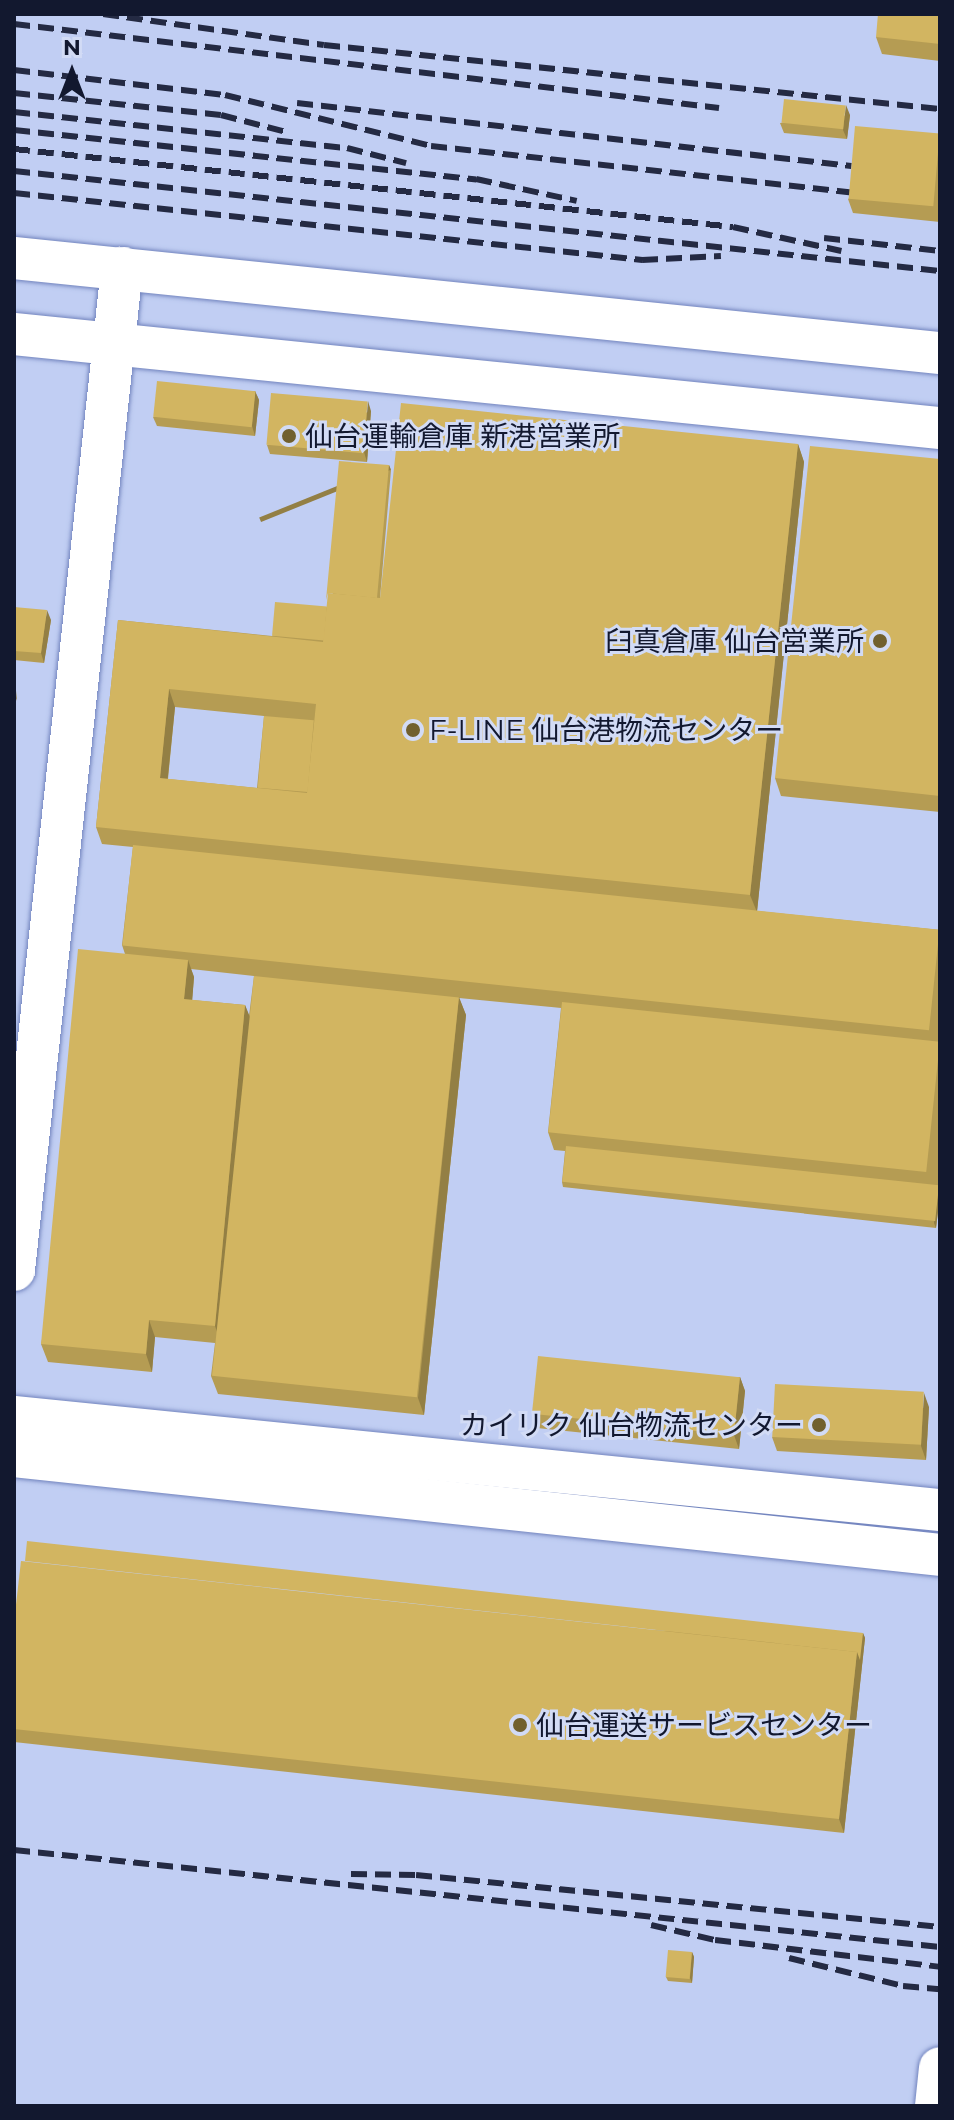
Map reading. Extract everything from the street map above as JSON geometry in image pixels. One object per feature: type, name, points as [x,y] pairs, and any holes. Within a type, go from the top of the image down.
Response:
[{"type":"street","points":[[14,258],[940,353]]},
{"type":"street","points":[[14,1270],[122,268]]},
{"type":"street","points":[[14,334],[940,428]]},
{"type":"street","points":[[14,1417],[940,1510]]},
{"type":"street","points":[[14,1456],[940,1555]]},
{"type":"street","points":[[936,2106],[940,2068]]},
{"type":"building","points":[[878,14],[940,14],[940,44],[876,37]]},
{"type":"building","points":[[784,99],[846,105],[843,129],[781,123]]},
{"type":"building","points":[[855,126],[940,133],[933,206],[849,199]]},
{"type":"building","points":[[157,381],[255,391],[252,427],[153,417]]},
{"type":"building","points":[[271,393],[368,401],[363,453],[266,445]]},
{"type":"building","points":[[401,403],[798,444],[750,895],[96,827],[118,620],[323,642],[328,593],[380,598]],"holes":[[[169,689],[316,704],[307,793],[160,778]]]},
{"type":"building","points":[[810,446],[940,459],[940,796],[775,778]]},
{"type":"building","points":[[339,461],[389,465],[377,598],[328,593],[326,600]]},
{"type":"building","points":[[275,602],[327,607],[324,640],[272,636]]},
{"type":"building","points":[[14,607],[47,610],[41,653],[14,651]]},
{"type":"building","points":[[264,716],[314,720],[308,792],[258,788]]},
{"type":"building","points":[[133,845],[940,930],[929,1030],[122,945]]},
{"type":"building","points":[[78,949],[188,960],[184,999],[245,1005],[215,1326],[149,1320],[146,1354],[41,1344]]},
{"type":"building","points":[[254,976],[459,998],[417,1397],[212,1376]]},
{"type":"building","points":[[562,1002],[940,1042],[926,1172],[548,1132]]},
{"type":"building","points":[[566,1146],[939,1185],[935,1221],[562,1182]]},
{"type":"building","points":[[538,1356],[740,1377],[734,1435],[532,1414]]},
{"type":"building","points":[[775,1384],[924,1392],[921,1445],[772,1437]]},
{"type":"building","points":[[27,1541],[863,1633],[860,1660],[857,1652],[25,1561]]},
{"type":"building","points":[[21,1561],[857,1652],[839,1819],[14,1729],[14,1622]]},
{"type":"building","points":[[668,1950],[692,1952],[690,1979],[666,1977]]},
{"type":"railway","points":[[103,14],[324,45],[940,109]]},
{"type":"railway","points":[[14,24],[719,108]]},
{"type":"railway","points":[[14,70],[225,95],[431,146],[851,192]]},
{"type":"railway","points":[[14,93],[221,115],[290,133]]},
{"type":"railway","points":[[297,103],[851,166]]},
{"type":"railway","points":[[14,112],[347,148],[406,163]]},
{"type":"railway","points":[[14,130],[476,179],[577,201]]},
{"type":"railway","points":[[14,149],[733,227],[841,251]]},
{"type":"railway","points":[[14,171],[940,271]]},
{"type":"railway","points":[[14,193],[642,260],[721,256]]},
{"type":"railway","points":[[824,238],[940,251]]},
{"type":"railway","points":[[14,1850],[940,1947]]},
{"type":"railway","points":[[351,1874],[416,1875],[940,1927]]},
{"type":"railway","points":[[651,1925],[715,1940],[940,1967]]},
{"type":"railway","points":[[789,1958],[903,1986],[940,1989]]},
{"type":"place","name":"仙台運輸倉庫 新港営業所","points":[[289,436]]},
{"type":"place","name":"臼真倉庫 仙台営業所","points":[[880,641]]},
{"type":"place","name":"F-LINE 仙台港物流センター","points":[[413,730]]},
{"type":"place","name":"カイリク 仙台物流センター","points":[[819,1425]]},
{"type":"place","name":"仙台運送サービスセンター","points":[[520,1725]]}]
